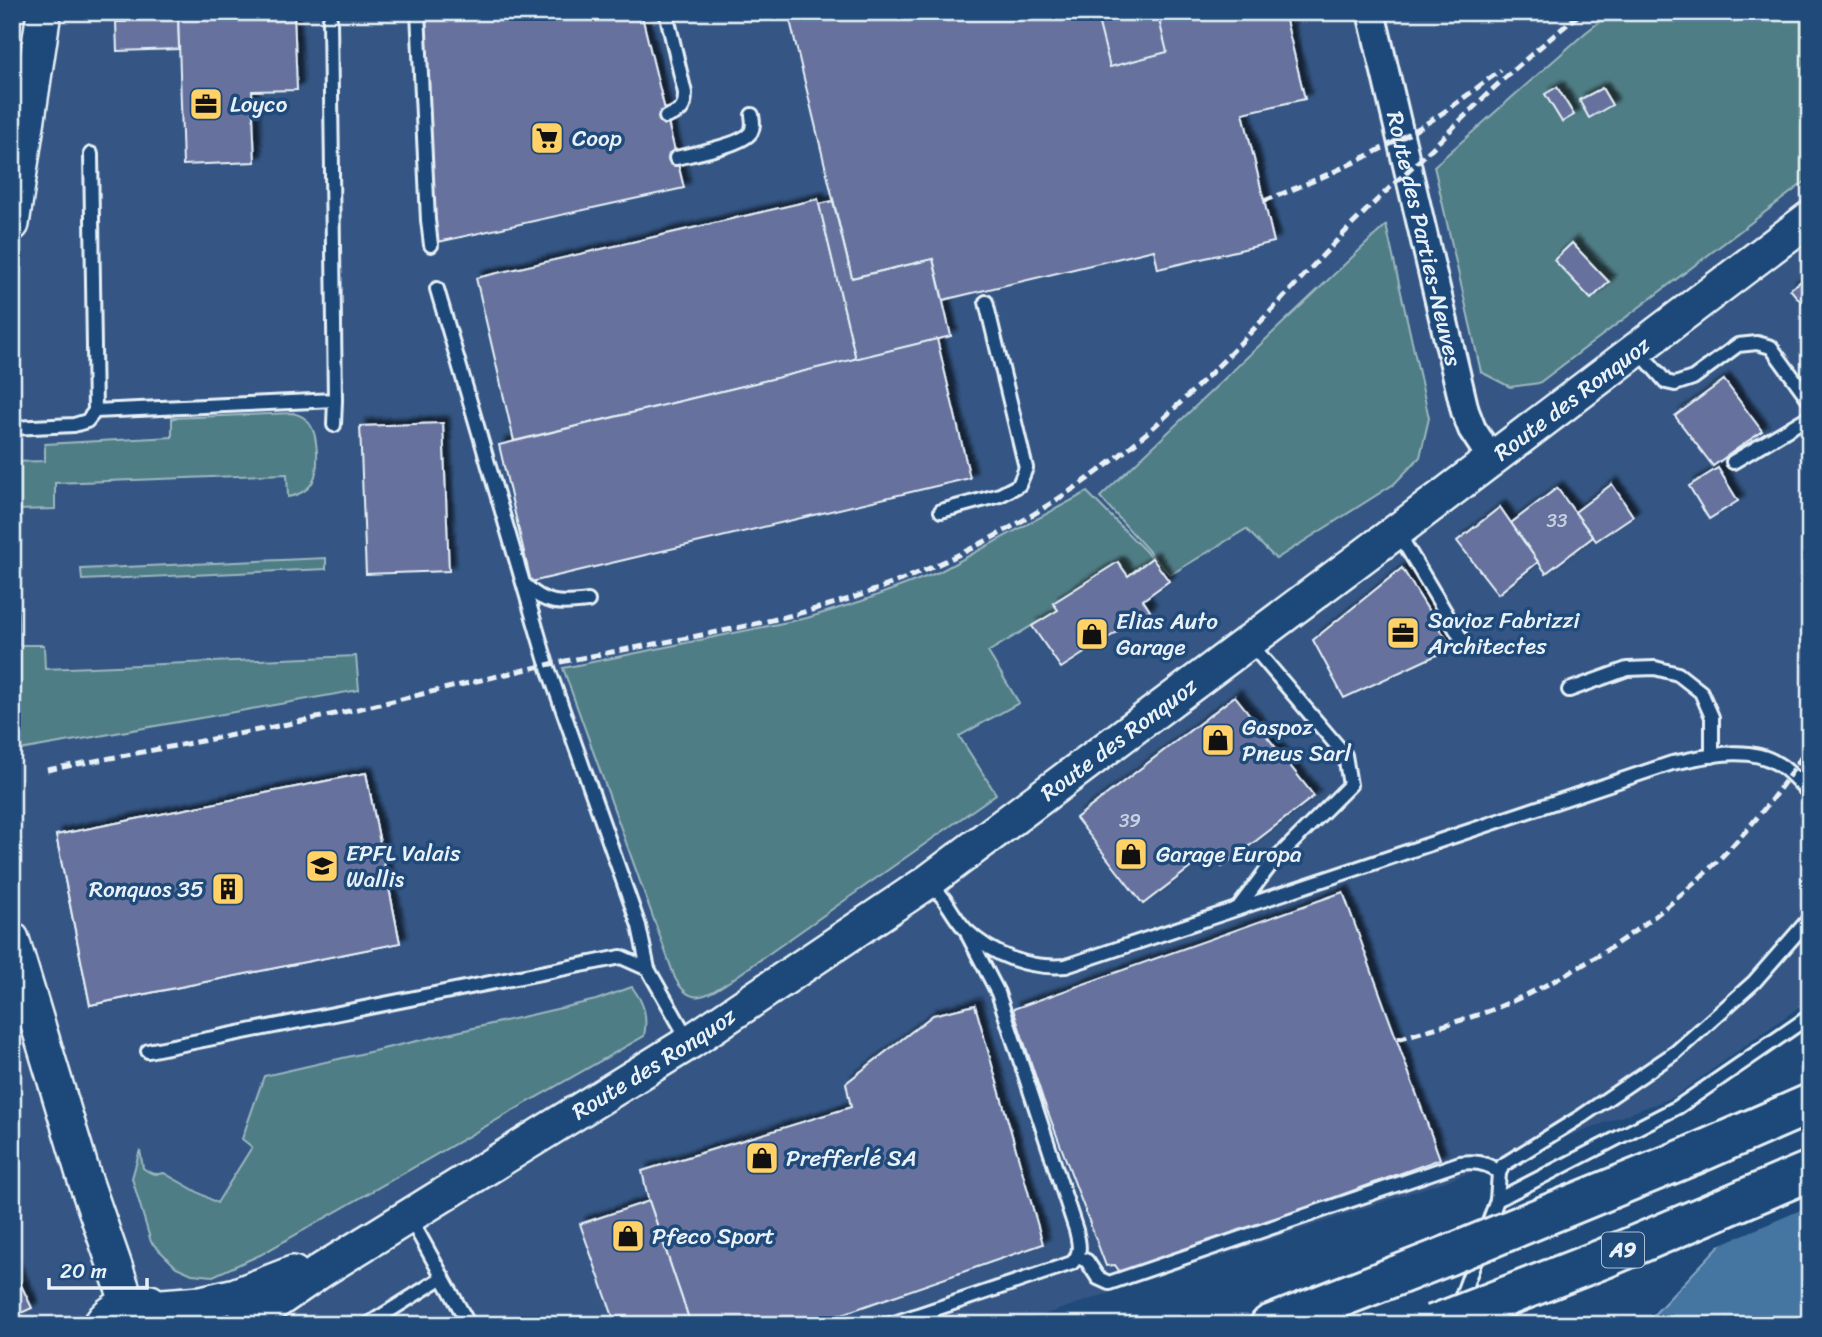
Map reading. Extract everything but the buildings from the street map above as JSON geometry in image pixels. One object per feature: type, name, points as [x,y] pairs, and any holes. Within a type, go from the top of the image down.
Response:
[{"type":"highway","points":[[1270,1325],[1679,1161],[1810,1104]]},
{"type":"highway","name":"A9","points":[[1433,1325],[1605,1258],[1810,1171]]},
{"type":"street","points":[[12,224],[44,12]]},
{"type":"street","name":"Route des Parties-Neuves","points":[[1371,12],[1465,411],[1472,429],[1491,458]]},
{"type":"street","name":"Route des Ronquoz","points":[[242,1325],[322,1270],[690,1042],[929,881],[1810,218]]},
{"type":"street","points":[[12,939],[19,985],[128,1304],[110,1313],[100,1325]]},
{"type":"street","name":"Route des Ronquoz","points":[[128,1304],[145,1302],[174,1315],[201,1303],[246,1292],[297,1271],[404,1219]]},
{"type":"lane","points":[[418,12],[431,244]]},
{"type":"lane","points":[[666,12],[685,93],[685,104],[681,111],[666,117]]},
{"type":"lane","points":[[330,19],[334,425]]},
{"type":"lane","points":[[676,158],[742,141],[751,132],[754,124],[752,115]]},
{"type":"lane","points":[[12,428],[74,425],[87,421],[95,411],[91,154]]},
{"type":"lane","points":[[437,289],[547,665],[639,926],[648,969],[690,1042]]},
{"type":"lane","points":[[940,511],[1000,495],[1019,485],[1026,468],[986,303]]},
{"type":"lane","points":[[1637,349],[1666,382],[1675,384],[1693,378],[1738,345],[1757,344],[1771,347],[1810,401]]},
{"type":"lane","points":[[95,411],[335,400]]},
{"type":"lane","points":[[1733,461],[1810,416]]},
{"type":"lane","points":[[1396,531],[1462,640]]},
{"type":"lane","points":[[525,584],[536,596],[560,604],[588,601]]},
{"type":"lane","points":[[1238,909],[1272,863],[1350,785],[1345,755],[1249,641]]},
{"type":"lane","points":[[1569,690],[1627,669],[1655,668],[1678,674],[1701,692],[1712,717],[1712,756]]},
{"type":"lane","points":[[964,928],[988,947],[1022,963],[1066,966],[1672,763],[1712,756],[1754,753],[1779,764],[1810,794]]},
{"type":"lane","points":[[888,1325],[1072,1264],[1078,1257],[1076,1230],[998,993],[964,928],[929,881]]},
{"type":"lane","points":[[1451,1325],[1497,1200],[1499,1173],[1503,1164],[1582,1116],[1676,1052],[1754,982],[1810,918]]},
{"type":"lane","points":[[148,1051],[621,957],[648,969]]},
{"type":"lane","points":[[1497,1200],[1678,1107],[1810,1016]]},
{"type":"lane","points":[[1078,1257],[1087,1261],[1098,1278],[1109,1283],[1460,1163],[1476,1161],[1494,1168],[1499,1173]]},
{"type":"lane","points":[[404,1219],[443,1277],[469,1325]]},
{"type":"lane","points":[[367,1325],[443,1277]]},
{"type":"shaded area","points":[[44,12],[1810,12],[1810,999],[1674,1097],[1458,1177],[1013,1325],[12,1325],[12,224]]},
{"type":"shaded area","points":[[1810,1150],[1810,1325],[1644,1325]]},
{"type":"green space","points":[[1612,12],[1810,12],[1810,178],[1539,383],[1510,387],[1481,372],[1434,166]]},
{"type":"green space","points":[[1386,225],[1429,418],[1420,457],[1394,484],[1276,559],[1246,529],[1170,575],[1100,497]]},
{"type":"green space","points":[[293,413],[304,418],[312,428],[317,452],[317,468],[313,481],[297,495],[288,497],[287,474],[55,483],[55,509],[14,510],[19,645],[44,645],[45,669],[356,656],[359,690],[14,751],[12,462],[45,461],[45,444],[172,437],[172,418]]},
{"type":"green space","points":[[1087,492],[1152,558],[1128,576],[1118,562],[1054,603],[1058,610],[988,652],[1019,703],[959,736],[996,794],[730,981],[706,995],[693,996],[687,993],[675,978],[563,668],[807,618],[862,601],[939,572]]},
{"type":"green space","points":[[326,558],[326,569],[82,580],[81,569]]},
{"type":"green space","points":[[632,987],[644,1010],[644,1036],[260,1255],[213,1276],[192,1274],[176,1267],[151,1242],[132,1178],[140,1150],[143,1168],[153,1174],[164,1173],[217,1203],[252,1147],[242,1139],[264,1076],[596,1000]]},
{"type":"pier","points":[[1810,1147],[1810,1206],[1712,1248],[1807,1148]]},
{"type":"railway","points":[[47,770],[307,720],[551,664],[780,618],[883,587],[966,551],[1019,523],[1070,491],[1146,433],[1216,368],[1375,201],[1497,86],[1582,12]]},
{"type":"railway","points":[[1264,201],[1395,142],[1444,112],[1501,70]]},
{"type":"railway","points":[[1398,1039],[1494,1009],[1588,962],[1632,933],[1712,866],[1748,828],[1781,787],[1810,743]]},
{"type":"place","name":"Loyco","points":[[206,104]]},
{"type":"place","name":"Coop","points":[[547,138]]},
{"type":"place","name":"Savioz Fabrizzi Architectes","points":[[1403,633]]},
{"type":"place","name":"Elias Auto Garage","points":[[1092,634]]},
{"type":"place","name":"Gaspoz Pneus Sarl","points":[[1218,740]]},
{"type":"place","name":"Garage Europa","points":[[1131,854]]},
{"type":"place","name":"EPFL Valais Wallis","points":[[322,866]]},
{"type":"place","name":"Ronquos 35","points":[[228,889]]},
{"type":"place","name":"Prefferlé SA","points":[[762,1158]]},
{"type":"place","name":"Pfeco Sport","points":[[628,1236]]}]
